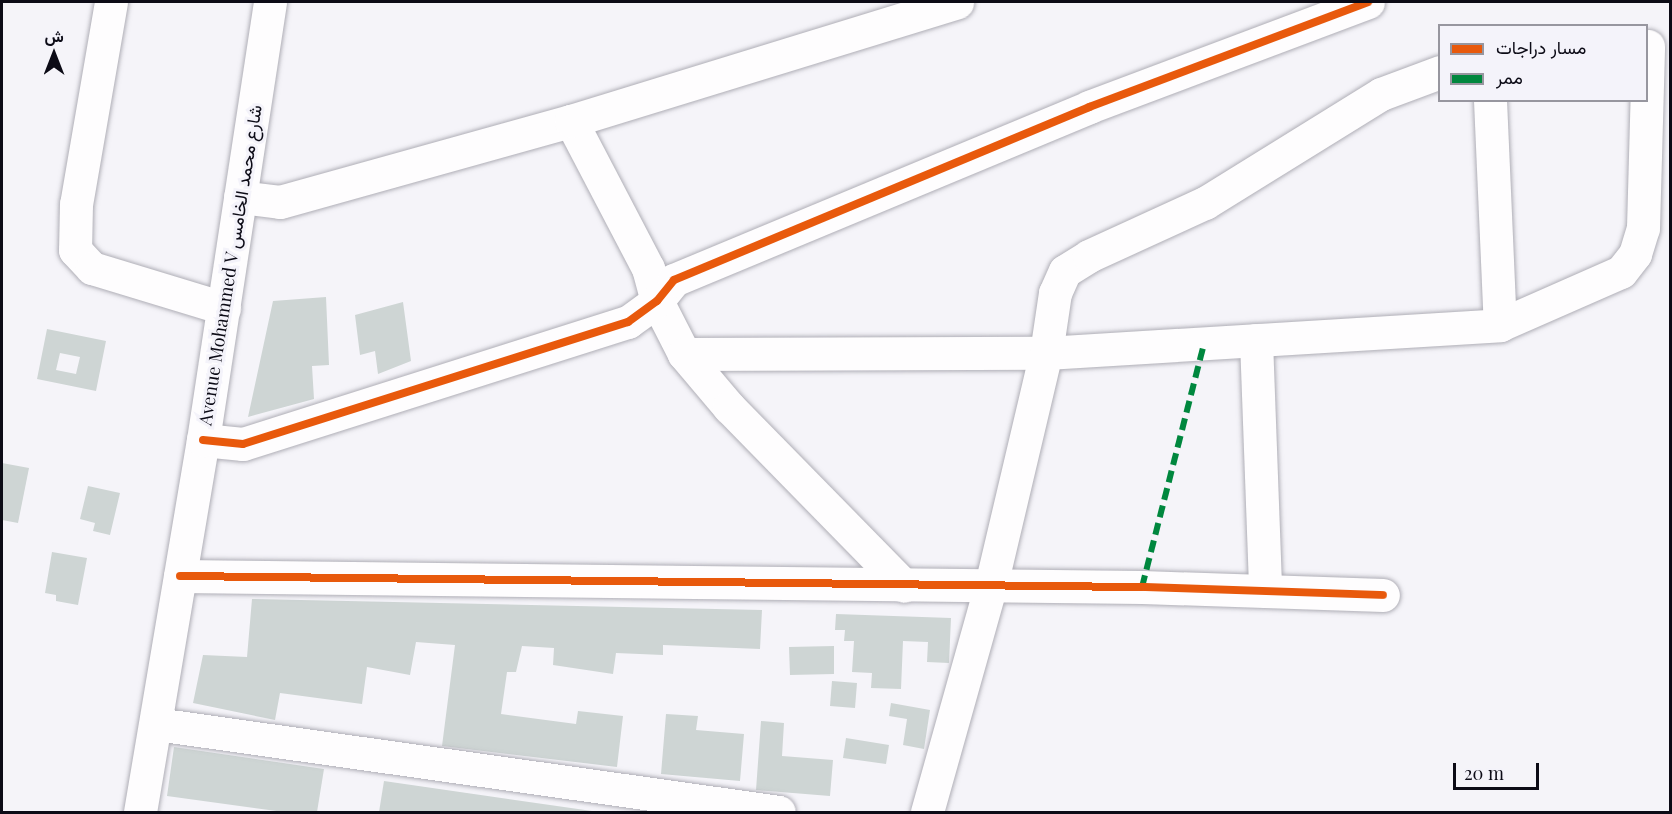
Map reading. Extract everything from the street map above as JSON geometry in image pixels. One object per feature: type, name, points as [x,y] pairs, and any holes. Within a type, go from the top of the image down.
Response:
[{"type":"street","points":[[111,2],[76,204],[75,250],[92,268],[224,308]]},
{"type":"street","name":"Avenue Mohammed V شارع محمد الخامس","points":[[145,812],[156,724],[224,308],[270,2]]},
{"type":"street","points":[[240,197],[280,202],[571,121],[957,2]]},
{"type":"street","points":[[203,440],[243,444],[628,322],[657,301],[674,280],[1089,107],[1368,2]]},
{"type":"street","points":[[684,354],[1046,353],[1500,325],[1621,272],[1635,254],[1643,228],[1655,45]]},
{"type":"street","points":[[927,813],[991,585],[1046,353],[1054,293],[1065,271],[1089,256],[1205,203],[1381,94],[1438,73]]},
{"type":"street","points":[[1490,102],[1500,325]]},
{"type":"street","points":[[571,121],[648,268],[657,301],[684,354],[729,407],[904,586]]},
{"type":"street","points":[[1256,340],[1265,591]]},
{"type":"street","points":[[180,576],[904,586],[991,585],[1383,595]]},
{"type":"street","points":[[156,724],[779,813]]},
{"type":"building","points":[[326,297],[329,365],[312,366],[314,399],[248,417],[273,301]]},
{"type":"building","points":[[403,302],[411,361],[378,374],[375,351],[360,355],[355,315]]},
{"type":"building","points":[[47,329],[106,341],[96,391],[37,379]],"holes":[[[60,353],[80,357],[76,374],[56,370]]]},
{"type":"building","points":[[2,463],[29,468],[18,523],[2,520]]},
{"type":"building","points":[[88,486],[120,493],[110,535],[93,531],[95,523],[80,519]]},
{"type":"building","points":[[52,552],[87,558],[78,605],[56,601],[56,595],[45,593]]},
{"type":"building","points":[[252,599],[762,610],[760,649],[663,645],[663,655],[616,653],[613,674],[553,665],[554,648],[522,646],[516,672],[507,672],[501,714],[576,724],[578,711],[623,716],[617,767],[442,746],[455,645],[416,642],[410,675],[367,667],[362,704],[280,693],[275,720],[193,703],[203,655],[247,657]]},
{"type":"building","points":[[836,614],[951,618],[949,663],[927,662],[928,642],[903,641],[901,689],[871,688],[872,673],[852,672],[854,641],[844,641],[845,630],[835,630]]},
{"type":"building","points":[[834,646],[834,674],[790,675],[789,647]]},
{"type":"building","points":[[832,681],[857,683],[855,708],[830,706]]},
{"type":"building","points":[[891,703],[930,710],[924,749],[903,745],[907,719],[889,716]]},
{"type":"building","points":[[666,714],[698,716],[696,730],[744,734],[740,781],[661,774]]},
{"type":"building","points":[[761,721],[784,723],[782,756],[833,760],[830,796],[756,790]]},
{"type":"building","points":[[846,738],[889,745],[886,764],[843,758]]},
{"type":"building","points":[[174,747],[324,769],[317,812],[284,812],[167,796]]},
{"type":"building","points":[[384,781],[592,811],[379,812]]},
{"type":"marked path","points":[[1142,587],[1204,343]]},
{"type":"cycle path","points":[[203,440],[243,444],[628,322],[657,301],[674,280],[1089,107],[1368,2]]},
{"type":"cycle path","points":[[180,576],[1142,587],[1383,595]]}]
